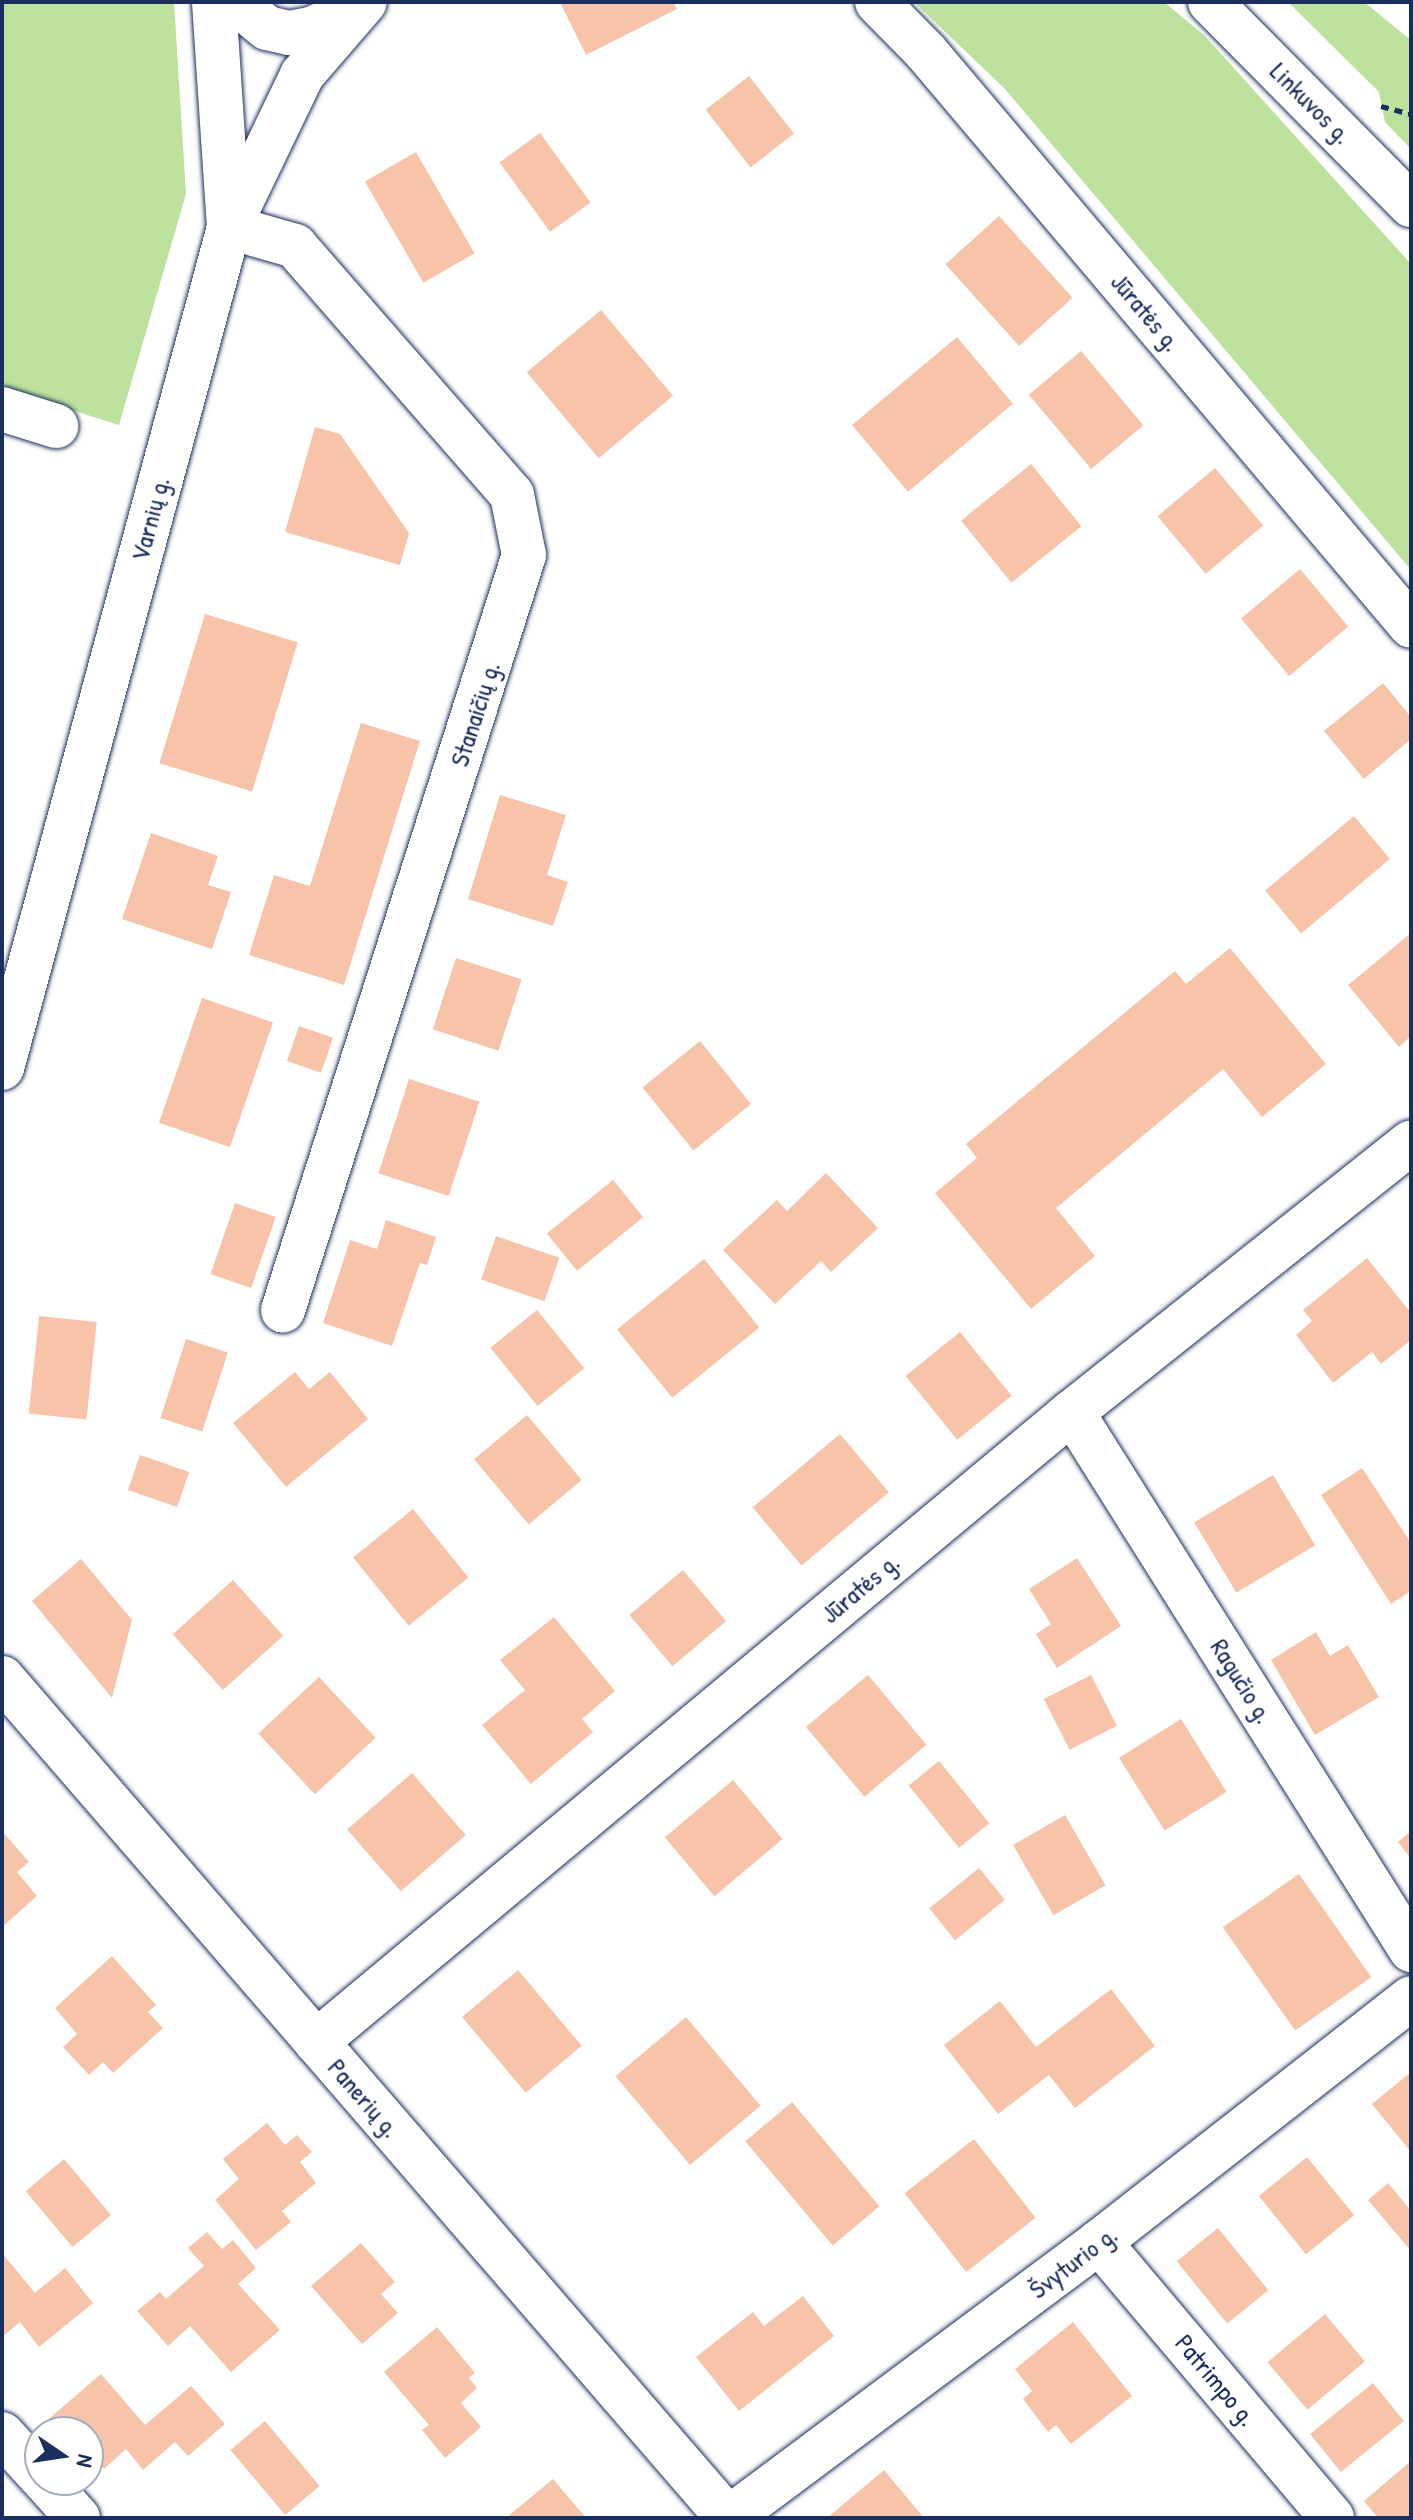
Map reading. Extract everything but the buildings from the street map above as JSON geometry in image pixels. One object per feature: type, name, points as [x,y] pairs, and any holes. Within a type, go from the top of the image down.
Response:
[{"type":"street","points":[[214,2],[229,227]]},
{"type":"street","points":[[235,2],[267,28],[289,33],[314,28],[360,5]]},
{"type":"street","name":"Jūratės g.","points":[[877,2],[926,52],[1411,626]]},
{"type":"street","name":"Linkuvos g.","points":[[1210,2],[1411,205]]},
{"type":"street","name":"Varnių g.","points":[[2,1068],[229,227],[302,75],[360,5]]},
{"type":"street","name":"Stanaičių g.","points":[[229,227],[295,246],[512,495],[524,555],[283,1310]]},
{"type":"street","points":[[2,409],[56,426]]},
{"type":"street","name":"Jūratės g.","points":[[316,2042],[1072,1412],[1411,1142]]},
{"type":"street","name":"Ragučio g.","points":[[1072,1412],[1411,1950]]},
{"type":"street","name":"Panerių g.","points":[[2,1678],[728,2518]]},
{"type":"street","name":"Švyturio g.","points":[[728,2518],[1099,2242],[1411,1998]]},
{"type":"street","name":"Patrimpo g.","points":[[1099,2242],[1332,2518]]},
{"type":"street","points":[[2,2434],[24,2458]]},
{"type":"street","points":[[58,2496],[78,2518]]},
{"type":"path","points":[[1371,104],[1411,114]]},
{"type":"green space","points":[[2,2],[174,2],[186,194],[119,425],[2,388]]},
{"type":"green space","points":[[914,2],[1164,2],[1205,36],[1411,264],[1411,570],[1005,89]]},
{"type":"green space","points":[[1288,2],[1364,2],[1411,40],[1411,149],[1385,122],[1379,92]]}]
